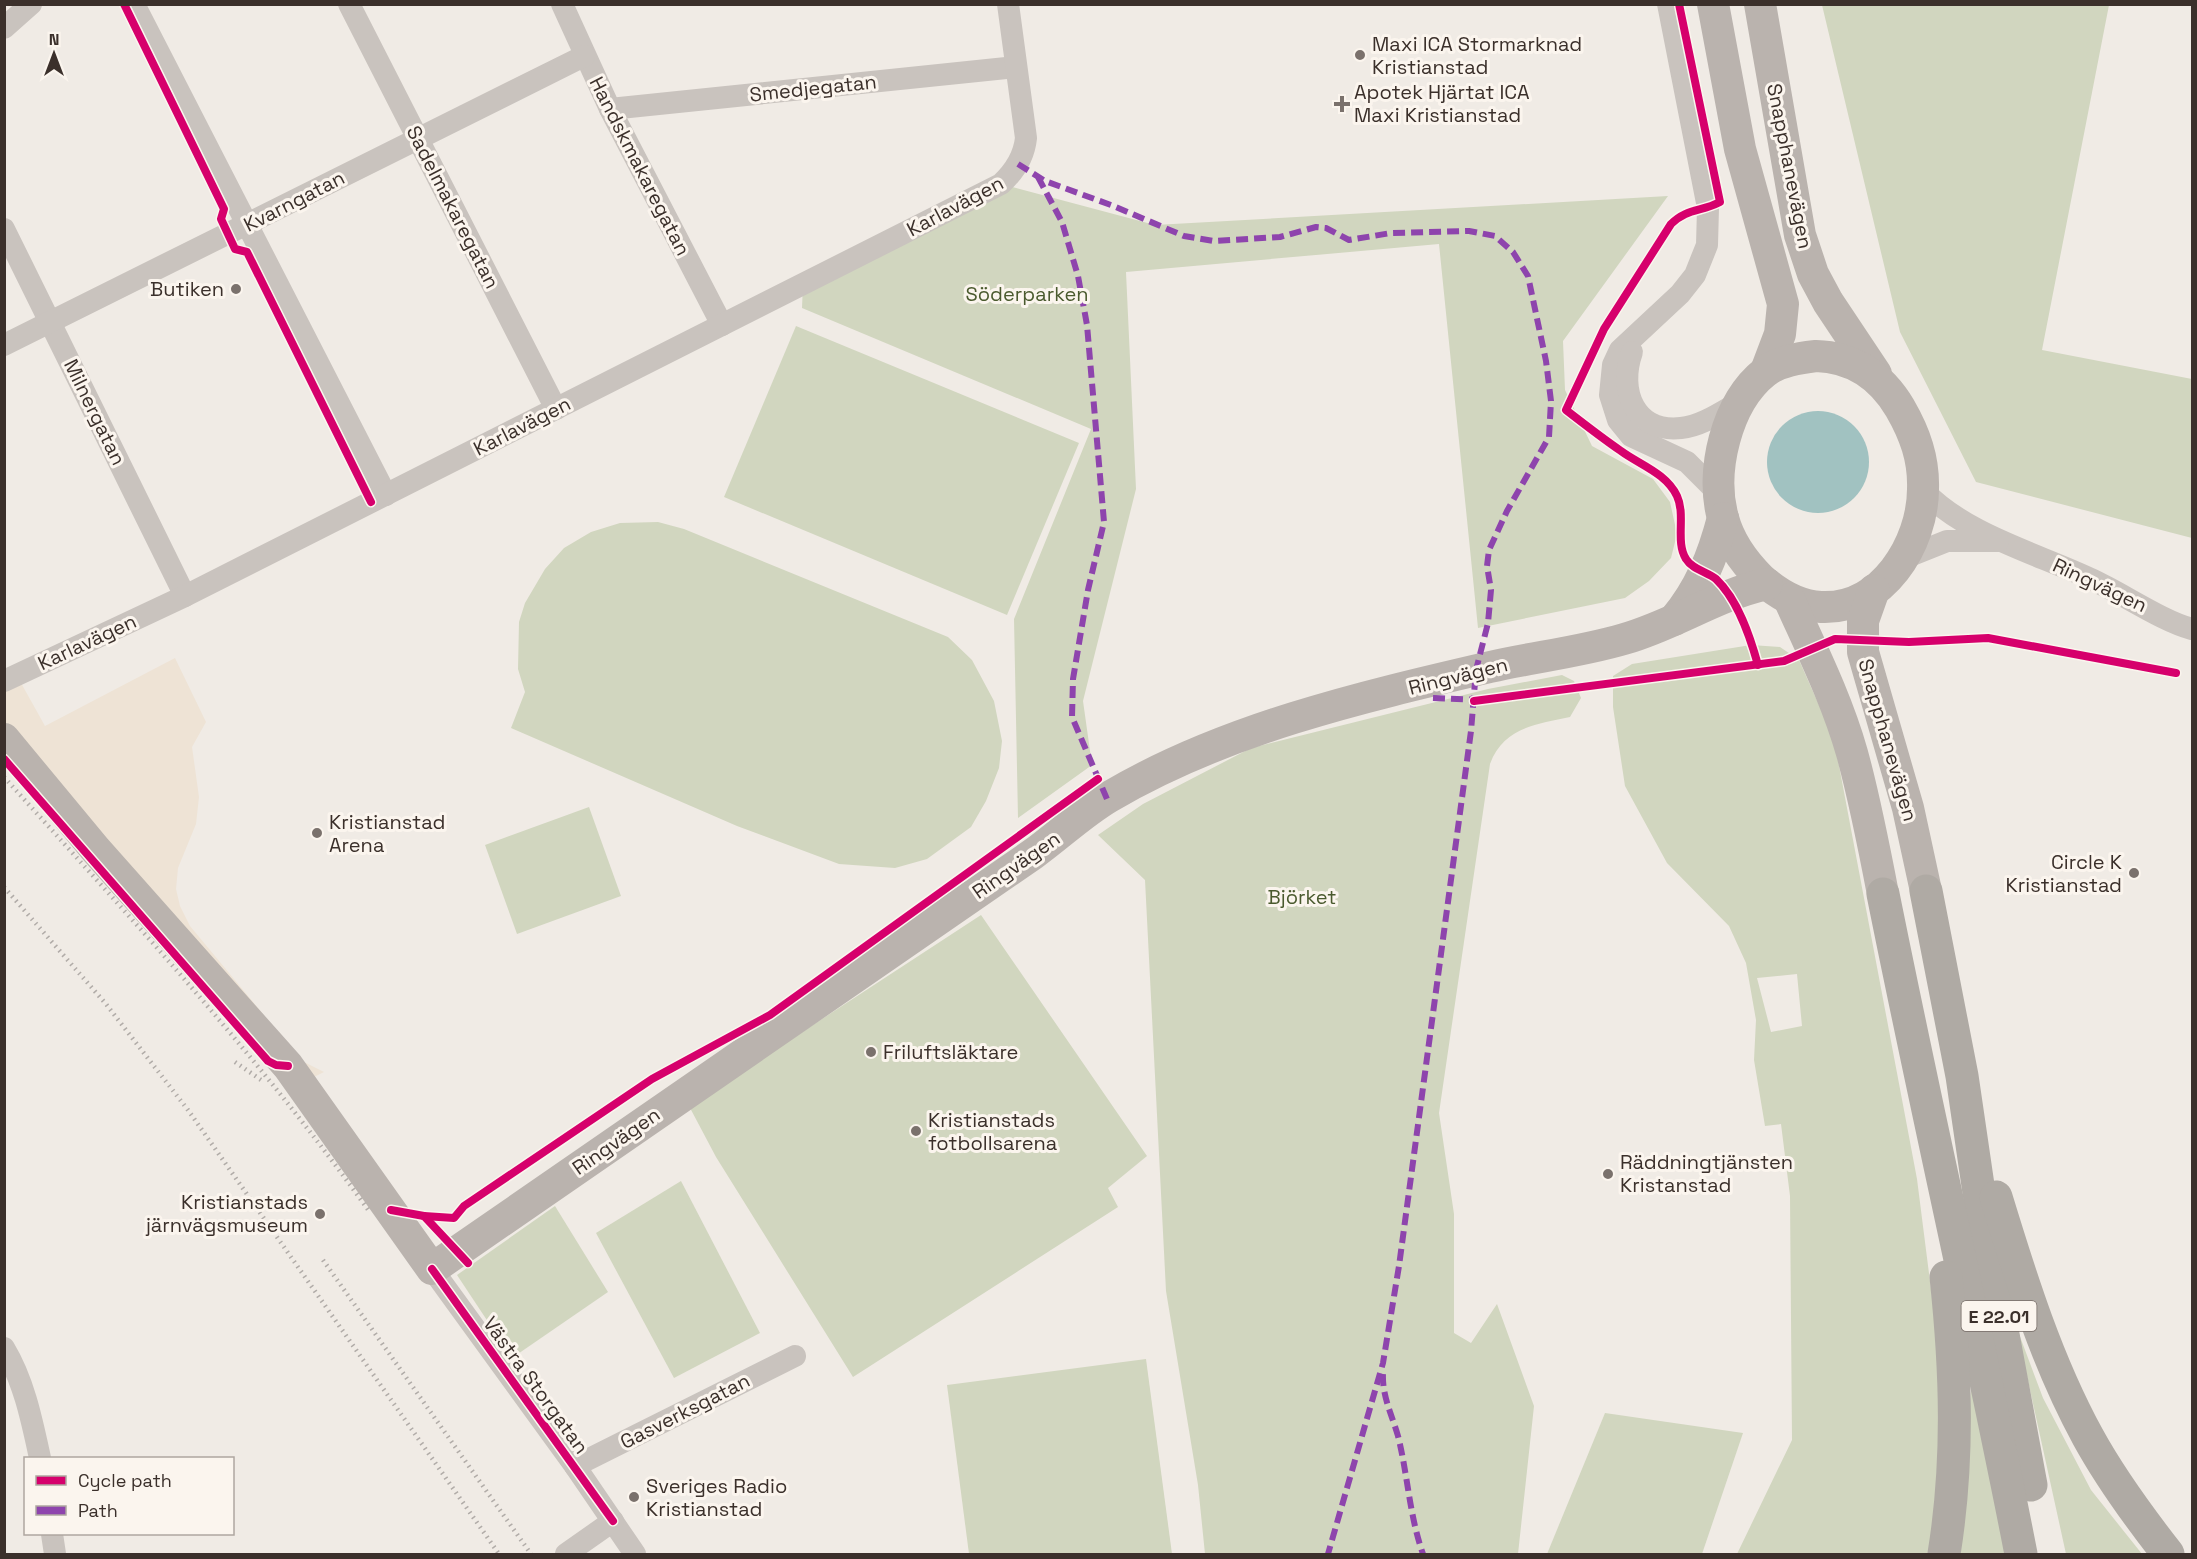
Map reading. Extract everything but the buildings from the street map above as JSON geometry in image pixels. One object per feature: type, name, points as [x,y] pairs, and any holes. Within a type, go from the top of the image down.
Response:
[{"type":"highway","name":"E 22.01","points":[[1926,891],[1962,1076],[1988,1254],[2044,1554]]},
{"type":"highway","name":"E 22.01","points":[[1883,894],[1927,1115],[1962,1258],[2021,1554]]},
{"type":"highway","points":[[1962,1076],[2013,1252],[2061,1381],[2088,1437],[2114,1481],[2168,1554]]},
{"type":"highway","points":[[1927,1115],[1953,1346],[1956,1413],[1955,1470],[1944,1554]]},
{"type":"street","points":[[4,28],[31,4]]},
{"type":"street","points":[[134,4],[386,495]]},
{"type":"street","name":"Sadelmakaregatan","points":[[349,4],[556,409]]},
{"type":"street","name":"Handskmakaregatan","points":[[562,4],[610,110],[722,325]]},
{"type":"street","points":[[1008,4],[1016,67]]},
{"type":"street","points":[[1668,4],[1708,208],[1707,245],[1695,275],[1680,294],[1620,350],[1613,365],[1610,395],[1618,420],[1631,436],[1687,462],[1721,506],[1730,536],[1745,561],[1778,592],[1822,607],[1837,606],[1862,599],[1874,590]]},
{"type":"street","name":"Snapphanevägen","points":[[1713,4],[1740,149],[1783,304],[1780,334],[1766,371]]},
{"type":"street","name":"Snapphanevägen","points":[[1760,4],[1800,235],[1813,274],[1828,302],[1908,422],[1918,444],[1923,490],[1919,519],[1902,559],[1886,580],[1874,590],[1863,621],[1863,652],[1908,808],[1926,891]]},
{"type":"street","name":"Kvarngatan","points":[[4,345],[584,56]]},
{"type":"street","name":"Smedjegatan","points":[[610,110],[1016,67]]},
{"type":"street","name":"Karlavägen","points":[[4,681],[185,596],[1001,184],[1010,176],[1025,152],[1026,138],[1016,67]]},
{"type":"street","name":"Milnergatan","points":[[4,229],[185,596]]},
{"type":"street","points":[[1639,331],[1625,379],[1633,405],[1650,423],[1662,428],[1683,428],[1705,421],[1741,401]]},
{"type":"street","points":[[1674,620],[1696,590],[1713,554],[1721,506],[1724,448],[1741,401],[1766,371],[1800,358],[1832,356],[1865,370],[1880,380]]},
{"type":"street","name":"Ringvägen","points":[[1923,490],[1942,508],[2006,542],[2092,579],[2193,629]]},
{"type":"street","name":"Ringvägen","points":[[1902,559],[1947,541],[1981,539],[2006,542]]},
{"type":"street","name":"Snapphanevägen","points":[[1778,592],[1824,676],[1852,752],[1868,814],[1883,894]]},
{"type":"street","name":"Ringvägen","points":[[432,1269],[1033,854],[1107,799],[1143,778],[1216,745],[1304,716],[1476,670],[1623,640],[1674,620],[1727,594],[1778,592]]},
{"type":"street","name":"Västra Storgatan","points":[[4,739],[96,850],[288,1066],[575,1466],[635,1554]]},
{"type":"street","points":[[4,1348],[13,1363],[28,1407],[39,1457]]},
{"type":"street","name":"Gasverksgatan","points":[[575,1466],[795,1356]]},
{"type":"street","points":[[566,1554],[613,1521]]},
{"type":"street","points":[[52,1535],[55,1554]]},
{"type":"green space","points":[[1822,5],[2109,5],[2042,350],[2192,379],[2192,538],[1976,482],[1900,332]]},
{"type":"green space","name":"Söderparken","points":[[1001,184],[1155,225],[1668,196],[1563,341],[1565,390],[1592,446],[1653,479],[1670,502],[1677,534],[1671,558],[1649,581],[1625,598],[1478,628],[1439,244],[1126,272],[1136,489],[1083,701],[1092,765],[1018,818],[1014,619],[1091,429],[802,308],[803,284]]},
{"type":"green space","points":[[796,326],[1079,443],[1007,615],[724,497]]},
{"type":"green space","points":[[658,522],[684,529],[948,637],[972,660],[994,701],[1002,741],[999,768],[986,801],[971,827],[927,859],[895,868],[839,864],[737,826],[511,728],[525,692],[518,669],[519,622],[525,603],[545,569],[564,548],[591,532],[620,523]]},
{"type":"green space","points":[[1751,645],[1780,647],[1799,660],[1834,739],[1917,1179],[1939,1352],[1941,1447],[1930,1554],[1737,1554],[1792,1440],[1790,1196],[1781,1124],[1765,1126],[1754,1060],[1756,1020],[1746,963],[1729,926],[1667,863],[1625,786],[1613,707],[1613,676],[1632,664]],"holes":[[[1797,974],[1802,1026],[1771,1032],[1757,978]]]},
{"type":"green space","name":"Björket","points":[[1562,675],[1574,681],[1581,698],[1570,717],[1533,725],[1512,735],[1503,742],[1490,764],[1439,1113],[1454,1214],[1454,1333],[1471,1343],[1497,1304],[1534,1406],[1518,1554],[1205,1554],[1198,1485],[1166,1291],[1145,880],[1098,835],[1143,804],[1251,748],[1488,689]]},
{"type":"green space","points":[[589,807],[621,896],[517,934],[485,845]]},
{"type":"green space","name":"Kristianstads fotbollsarena","points":[[981,915],[1147,1156],[1108,1188],[1118,1207],[853,1377],[716,1157],[689,1106]]},
{"type":"green space","points":[[681,1181],[760,1333],[674,1378],[596,1233]]},
{"type":"green space","points":[[555,1206],[608,1292],[512,1358],[457,1275]]},
{"type":"green space","points":[[2016,1326],[2043,1398],[2091,1490],[2142,1554],[2066,1554]]},
{"type":"green space","points":[[1146,1359],[1172,1554],[969,1554],[947,1385]]},
{"type":"green space","points":[[1972,1374],[2006,1554],[1958,1554]]},
{"type":"green space","points":[[1605,1413],[1743,1433],[1702,1554],[1547,1554]]},
{"type":"shaded area","points":[[175,658],[206,722],[192,747],[199,797],[196,824],[178,868],[176,889],[180,906],[190,926],[302,1061],[324,1072],[308,1080],[5,728],[4,692],[21,683],[45,726]]},
{"type":"water","points":[[1818,411],[1838,415],[1854,426],[1865,442],[1869,462],[1865,482],[1854,498],[1838,509],[1818,513],[1798,509],[1782,498],[1771,482],[1767,462],[1771,442],[1782,426],[1798,415]]},
{"type":"railway","points":[[4,777],[239,1043],[369,1211]]},
{"type":"railway","points":[[4,887],[106,1004],[188,1110],[499,1554]]},
{"type":"railway","points":[[235,1062],[264,1082]]},
{"type":"railway","points":[[323,1260],[531,1554]]},
{"type":"marked path","points":[[1018,164],[1045,181],[1111,205],[1184,236],[1214,241],[1280,237],[1316,227],[1326,228],[1349,240],[1391,233],[1469,231],[1495,236],[1513,252],[1528,276],[1546,361],[1551,401],[1549,437],[1507,511],[1489,550],[1487,566],[1491,590],[1488,623],[1476,670],[1471,731],[1399,1266],[1383,1363],[1328,1554]]},
{"type":"marked path","points":[[1038,177],[1062,222],[1078,276],[1087,325],[1104,522],[1088,590],[1073,679],[1072,717],[1107,799]]},
{"type":"marked path","points":[[1433,698],[1479,700]]},
{"type":"marked path","points":[[1383,1374],[1386,1398],[1398,1436],[1423,1554]]},
{"type":"cycle path","points":[[124,4],[224,209],[221,219],[235,249],[247,252],[371,502]]},
{"type":"cycle path","points":[[1679,4],[1720,202],[1683,215],[1671,224],[1604,329],[1566,410],[1628,456],[1659,475],[1672,488],[1680,503],[1681,545],[1686,559],[1716,579],[1731,597],[1747,631],[1758,665]]},
{"type":"cycle path","points":[[1474,701],[1784,661],[1835,639],[1909,642],[1988,638],[2176,673]]},
{"type":"cycle path","points":[[4,759],[268,1061],[276,1065],[288,1066]]},
{"type":"cycle path","points":[[424,1216],[454,1218],[464,1206],[652,1079],[770,1015],[1098,779]]},
{"type":"cycle path","points":[[391,1210],[424,1216],[468,1263]]},
{"type":"cycle path","points":[[432,1269],[613,1521]]},
{"type":"place","name":"Maxi ICA Stormarknad Kristianstad","points":[[1360,55]]},
{"type":"place","name":"Apotek Hjärtat ICA Maxi Kristianstad","points":[[1342,104]]},
{"type":"place","name":"Butiken","points":[[236,289]]},
{"type":"place","name":"Kristianstad Arena","points":[[317,833]]},
{"type":"place","name":"Circle K Kristianstad","points":[[2134,873]]},
{"type":"place","name":"Friluftsläktare","points":[[871,1052]]},
{"type":"place","name":"Kristianstads fotbollsarena","points":[[916,1131]]},
{"type":"place","name":"Räddningtjänsten Kristanstad","points":[[1608,1174]]},
{"type":"place","name":"Kristianstads järnvägsmuseum","points":[[320,1214]]},
{"type":"place","name":"Sveriges Radio Kristianstad","points":[[634,1497]]}]
